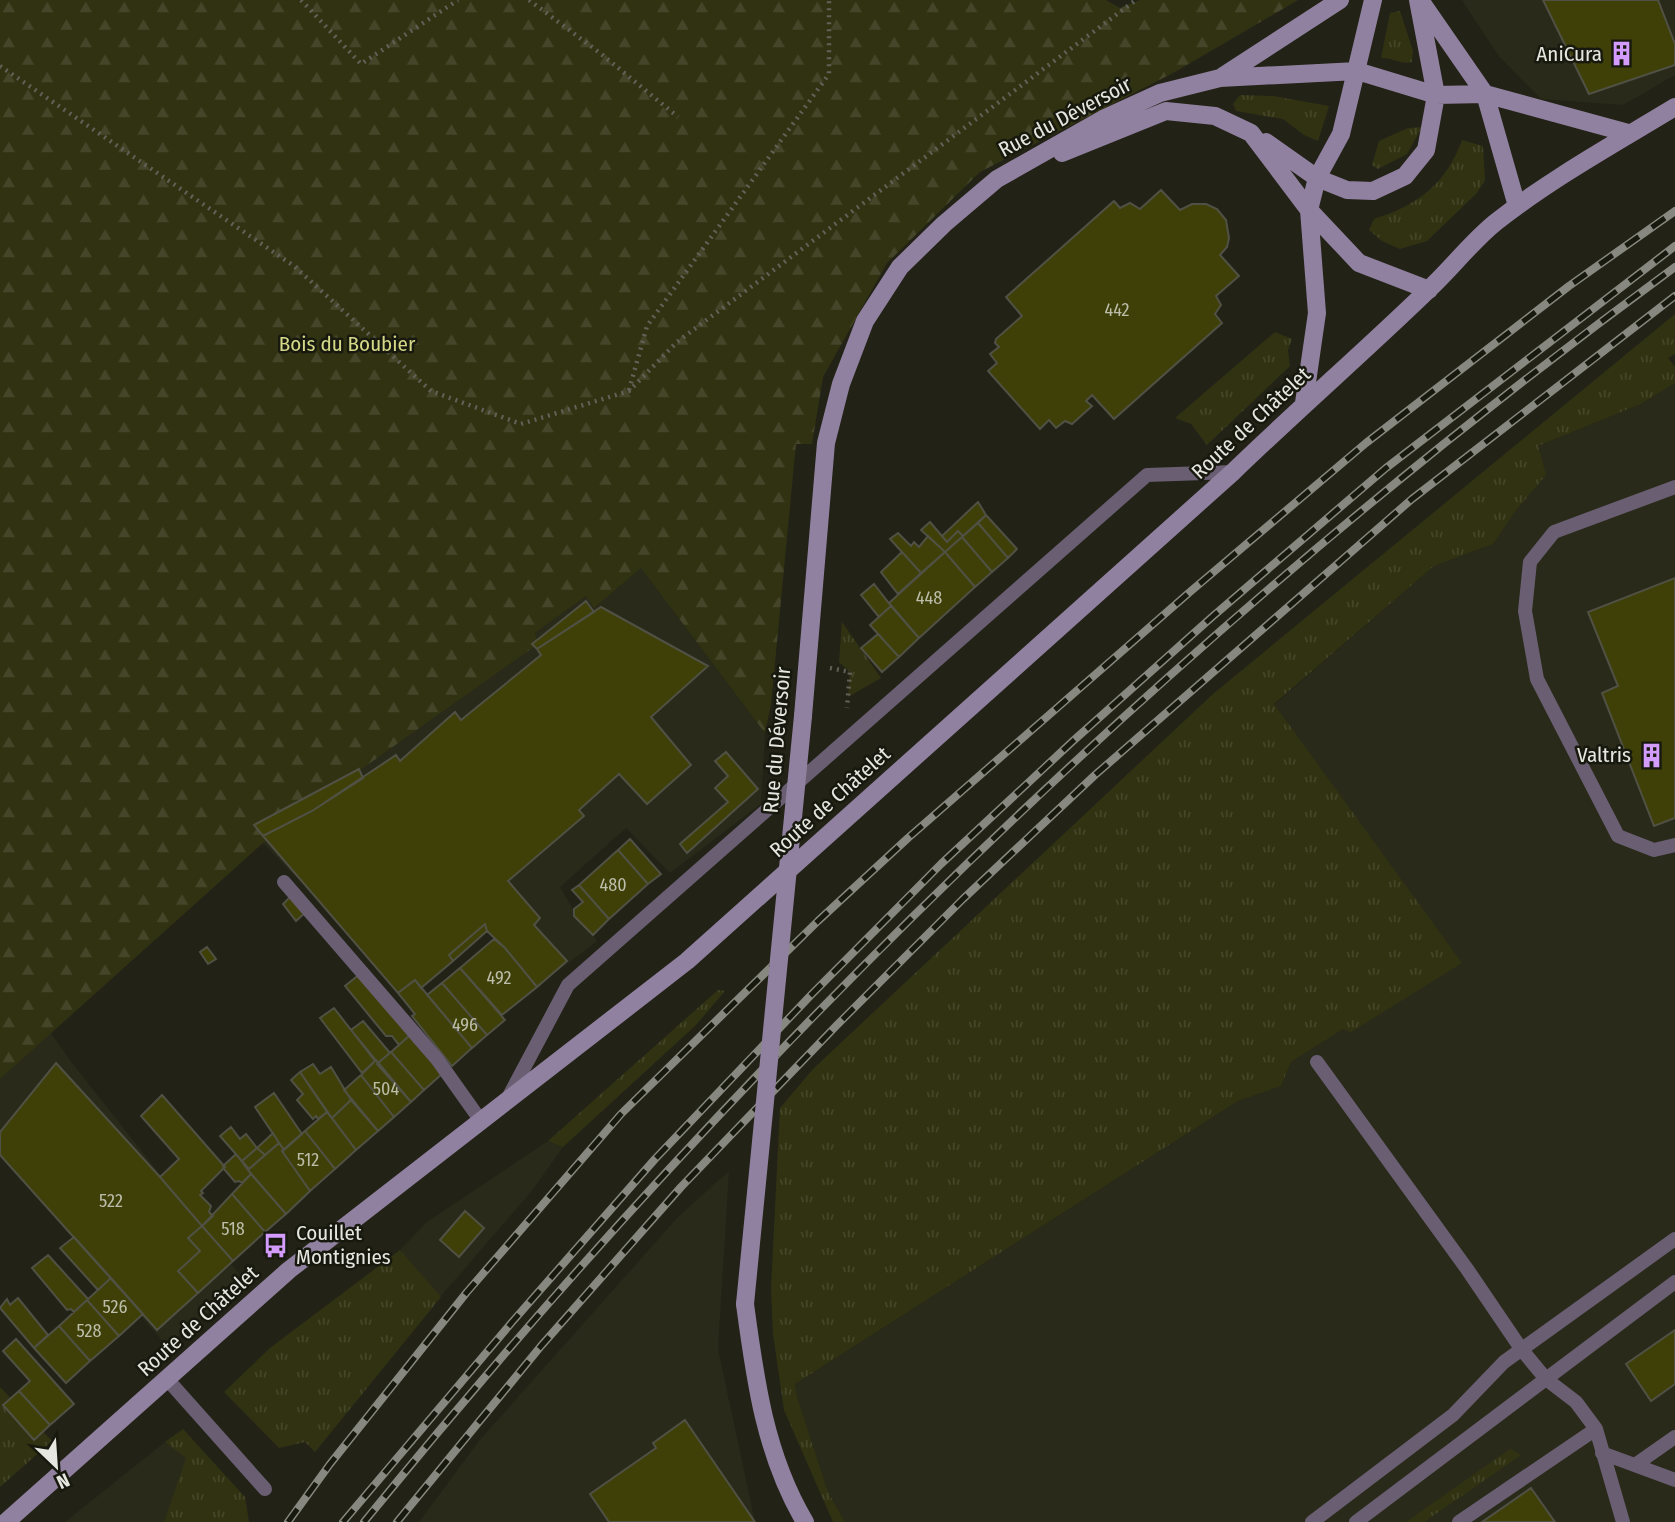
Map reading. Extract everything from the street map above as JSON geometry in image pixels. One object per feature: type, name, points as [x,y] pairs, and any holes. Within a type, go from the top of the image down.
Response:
[{"type":"main road","points":[[1220,78],[1340,0]]},
{"type":"main road","points":[[1304,403],[1317,313],[1309,210],[1317,178],[1341,134],[1373,0]]},
{"type":"main road","points":[[1419,0],[1485,94],[1517,206]]},
{"type":"main road","points":[[1251,132],[1317,178],[1347,190],[1373,191],[1405,176],[1426,150],[1436,95],[1419,0]]},
{"type":"main road","name":"Rue du Déversoir","points":[[805,1522],[774,1456],[755,1381],[745,1304],[826,443],[841,384],[865,321],[900,267],[944,224],[997,179],[1103,119],[1160,93],[1220,78],[1357,71],[1436,95],[1485,94],[1628,133]]},
{"type":"main road","name":"Route de Châtelet","points":[[6,1522],[289,1270],[687,961],[1233,472],[1304,403],[1429,290],[1492,225],[1541,188],[1675,107]]},
{"type":"main road","name":"Rue du Déversoir","points":[[997,179],[1166,111],[1215,116],[1251,132],[1309,210],[1359,263],[1429,290]]},
{"type":"lane","points":[[506,1101],[568,985],[1147,475],[1233,472]]},
{"type":"lane","points":[[1675,487],[1554,532],[1530,562],[1525,611],[1537,679],[1618,836],[1654,850],[1675,845]]},
{"type":"lane","points":[[285,882],[438,1059],[481,1121]]},
{"type":"lane","points":[[1317,1062],[1467,1269],[1522,1350],[1546,1379],[1576,1402],[1596,1429],[1623,1522]]},
{"type":"lane","points":[[1312,1522],[1454,1415],[1504,1362],[1675,1239]]},
{"type":"lane","points":[[1356,1522],[1675,1282]]},
{"type":"lane","points":[[167,1379],[265,1489]]},
{"type":"lane","points":[[1459,1522],[1596,1429]]},
{"type":"lane","points":[[1634,1465],[1675,1437]]},
{"type":"lane","points":[[1602,1453],[1675,1480]]},
{"type":"path","points":[[301,0],[361,64],[458,0]]},
{"type":"path","points":[[529,0],[600,53],[678,117]]},
{"type":"path","points":[[629,391],[647,326],[829,74],[829,0]]},
{"type":"path","points":[[0,66],[294,266],[431,391],[521,424],[629,391],[677,342],[1136,0]]},
{"type":"path","points":[[807,663],[850,672],[845,741]]},
{"type":"shaded area","points":[[1462,0],[1675,0],[1675,75],[1623,105],[1541,99],[1498,55]]},
{"type":"shaded area","points":[[1675,383],[1675,1522],[845,1522],[828,1492],[795,1384],[1238,1101],[1281,1086],[1291,1062],[1461,962],[1274,705],[1434,566],[1493,544],[1517,509],[1538,446],[1641,404]]},
{"type":"shaded area","points":[[641,568],[765,733],[761,804],[670,873],[626,828],[560,887],[597,941],[537,987],[486,930],[404,1002],[316,898],[263,843],[537,644],[535,633],[586,596],[595,607]]},
{"type":"shaded area","points":[[51,1033],[246,1283],[167,1346],[0,1156],[0,1079]]},
{"type":"shaded area","points":[[548,1141],[563,1147],[531,1192],[440,1297],[400,1250],[427,1222]]},
{"type":"shaded area","points":[[729,1171],[718,1349],[755,1522],[419,1522],[479,1441],[678,1217]]},
{"type":"shaded area","points":[[165,1442],[187,1458],[164,1522],[65,1522]]},
{"type":"green space","name":"Bois du Boubier","points":[[0,0],[1106,0],[1120,8],[1140,0],[1298,0],[1175,72],[980,172],[887,263],[823,377],[812,444],[796,444],[771,704],[765,733],[641,568],[594,608],[586,596],[535,633],[538,644],[349,778],[263,843],[0,1079]]},
{"type":"green space","points":[[1400,11],[1413,51],[1412,62],[1381,58],[1390,13]]},
{"type":"green space","points":[[1240,95],[1273,96],[1329,106],[1318,141],[1304,135],[1283,119],[1236,111],[1233,104]]},
{"type":"green space","points":[[1422,127],[1407,154],[1378,169],[1372,165],[1379,141],[1408,128]]},
{"type":"green space","points":[[1462,140],[1483,146],[1485,180],[1477,193],[1427,241],[1400,249],[1382,241],[1369,230],[1374,219],[1404,207],[1439,181]]},
{"type":"green space","points":[[1675,314],[1675,354],[1668,358],[1675,367],[1675,383],[1641,404],[1538,446],[1546,475],[1517,509],[1493,544],[1434,566],[1274,704],[1462,963],[1351,1032],[1343,1029],[1291,1062],[1281,1086],[1238,1101],[795,1384],[828,1492],[845,1522],[833,1522],[784,1410],[773,1334],[771,1288],[780,1108],[813,1069],[1213,694]]},
{"type":"green space","points":[[1275,332],[1292,339],[1288,350],[1290,366],[1207,445],[1191,424],[1175,418]]},
{"type":"green space","points":[[842,622],[881,678],[848,697],[850,672],[839,662]]},
{"type":"green space","points":[[718,990],[725,991],[696,1025],[563,1147],[548,1141]]},
{"type":"green space","points":[[400,1250],[441,1297],[315,1452],[305,1442],[279,1448],[224,1392],[270,1348]]},
{"type":"green space","points":[[0,1387],[52,1441],[0,1487]]},
{"type":"green space","points":[[183,1429],[245,1497],[249,1522],[164,1522],[186,1458],[165,1442]]},
{"type":"green space","points":[[1510,1449],[1521,1455],[1424,1522],[1406,1522]]},
{"type":"building","name":"AniCura","points":[[1543,0],[1658,0],[1675,44],[1675,65],[1589,94]]},
{"type":"building","points":[[1161,190],[1180,210],[1192,204],[1206,204],[1217,209],[1226,220],[1229,238],[1227,247],[1220,255],[1239,276],[1216,296],[1221,305],[1215,314],[1222,323],[1114,419],[1092,395],[1086,401],[1092,406],[1072,424],[1065,421],[1056,428],[1049,420],[1040,429],[988,371],[997,363],[990,354],[999,347],[995,343],[996,339],[1022,316],[1006,297],[1114,201],[1120,208],[1130,203],[1140,209]]},
{"type":"building","points":[[978,502],[986,515],[963,536],[958,531],[947,542],[942,536]]},
{"type":"building","points":[[986,515],[1017,549],[1008,558],[978,523]]},
{"type":"building","points":[[930,522],[947,542],[958,531],[963,536],[945,552],[921,530]]},
{"type":"building","points":[[978,523],[1008,558],[992,572],[962,537]]},
{"type":"building","points":[[898,533],[911,546],[914,542],[919,547],[928,536],[945,552],[921,573],[890,539]]},
{"type":"building","points":[[962,537],[992,572],[975,587],[945,552]]},
{"type":"building","points":[[902,552],[921,573],[898,594],[881,572]]},
{"type":"building","points":[[945,552],[975,587],[919,638],[889,603]]},
{"type":"building","name":"Valtris","points":[[1675,578],[1675,818],[1654,826],[1602,693],[1618,686],[1588,612]]},
{"type":"building","points":[[874,584],[891,606],[879,617],[861,595]]},
{"type":"building","points":[[586,601],[594,612],[537,649],[532,644]]},
{"type":"building","points":[[891,606],[919,638],[899,657],[870,625]]},
{"type":"building","points":[[601,607],[708,666],[651,717],[691,765],[647,804],[619,774],[579,810],[584,816],[508,881],[540,918],[534,925],[567,961],[537,987],[505,948],[487,931],[485,924],[449,955],[453,961],[421,988],[415,980],[398,993],[263,836],[312,811],[396,755],[400,761],[455,712],[461,720],[541,655],[537,649]]},
{"type":"building","points":[[878,634],[899,657],[882,672],[861,648]]},
{"type":"building","points":[[726,752],[758,789],[687,853],[680,844],[728,802],[715,788],[728,776],[715,761]]},
{"type":"building","points":[[359,769],[363,778],[312,811],[263,836],[254,825]]},
{"type":"building","points":[[630,839],[661,874],[648,884],[618,850]]},
{"type":"building","points":[[618,850],[648,884],[609,919],[579,885]]},
{"type":"building","points":[[579,885],[609,919],[593,935],[574,916],[574,909],[583,902],[572,890]]},
{"type":"building","points":[[292,895],[306,912],[296,921],[283,904]]},
{"type":"building","points":[[485,924],[487,931],[453,961],[449,955]]},
{"type":"building","points":[[494,939],[505,948],[537,987],[502,1015],[460,968]]},
{"type":"building","points":[[207,947],[216,959],[208,964],[200,952]]},
{"type":"building","points":[[460,968],[505,1020],[487,1035],[442,983]]},
{"type":"building","points":[[360,974],[409,1036],[399,1045],[392,1036],[386,1036],[345,986]]},
{"type":"building","points":[[415,980],[472,1048],[452,1066],[412,1016],[415,1014],[398,993]]},
{"type":"building","points":[[442,983],[487,1035],[472,1048],[427,995]]},
{"type":"building","points":[[334,1008],[375,1061],[362,1073],[320,1018]]},
{"type":"building","points":[[363,1021],[390,1053],[378,1063],[351,1030]]},
{"type":"building","points":[[409,1036],[442,1074],[424,1090],[391,1052]]},
{"type":"building","points":[[391,1052],[424,1090],[411,1102],[377,1064]]},
{"type":"building","points":[[376,1060],[411,1102],[394,1117],[361,1075]]},
{"type":"building","points":[[56,1063],[202,1226],[188,1238],[200,1251],[178,1271],[198,1293],[157,1330],[0,1155],[0,1132]]},
{"type":"building","points":[[313,1064],[320,1074],[331,1067],[351,1100],[332,1118],[300,1072]]},
{"type":"building","points":[[300,1072],[327,1112],[318,1119],[316,1116],[313,1119],[297,1100],[303,1094],[291,1080]]},
{"type":"building","points":[[361,1075],[394,1117],[378,1131],[344,1090]]},
{"type":"building","points":[[274,1093],[302,1134],[284,1150],[255,1107]]},
{"type":"building","points":[[162,1095],[225,1167],[201,1191],[203,1193],[200,1195],[211,1206],[209,1212],[213,1216],[202,1226],[160,1177],[179,1159],[141,1116]]},
{"type":"building","points":[[351,1100],[378,1131],[356,1150],[332,1118]]},
{"type":"building","points":[[327,1112],[356,1150],[335,1169],[305,1131]]},
{"type":"building","points":[[231,1127],[240,1139],[246,1134],[257,1148],[242,1161],[220,1136]]},
{"type":"building","points":[[305,1131],[335,1169],[310,1191],[282,1151]]},
{"type":"building","points":[[273,1133],[279,1143],[265,1155],[257,1148]]},
{"type":"building","points":[[279,1143],[310,1191],[286,1214],[248,1170]]},
{"type":"building","points":[[257,1148],[265,1155],[249,1169],[242,1161]]},
{"type":"building","points":[[236,1154],[251,1174],[242,1183],[235,1182],[223,1166]]},
{"type":"building","points":[[251,1174],[286,1214],[265,1232],[232,1194]]},
{"type":"building","points":[[232,1194],[265,1232],[233,1261],[202,1226]]},
{"type":"building","points":[[465,1211],[484,1228],[459,1257],[440,1240]]},
{"type":"building","points":[[202,1226],[233,1261],[198,1293],[178,1271],[200,1251],[188,1238]]},
{"type":"building","points":[[74,1237],[111,1278],[98,1290],[60,1248]]},
{"type":"building","points":[[48,1255],[88,1299],[74,1312],[67,1310],[32,1268]]},
{"type":"building","points":[[111,1278],[143,1314],[119,1336],[87,1300]]},
{"type":"building","points":[[18,1298],[48,1335],[34,1348],[0,1308],[7,1299],[10,1305]]},
{"type":"building","points":[[87,1300],[119,1336],[90,1361],[59,1326]]},
{"type":"building","points":[[59,1326],[90,1361],[66,1383],[34,1348]]},
{"type":"building","points":[[1675,1330],[1675,1384],[1651,1401],[1626,1364]]},
{"type":"building","points":[[16,1339],[74,1404],[50,1425],[19,1391],[30,1381],[3,1351]]},
{"type":"building","points":[[19,1391],[50,1425],[34,1440],[3,1405]]},
{"type":"building","points":[[685,1420],[755,1522],[609,1522],[590,1494],[656,1448],[653,1443]]},
{"type":"building","points":[[1531,1488],[1555,1522],[1482,1522]]},
{"type":"railway","points":[[288,1522],[330,1464],[467,1292],[621,1114],[818,921],[908,838],[1191,591],[1366,443],[1569,286],[1675,211]]},
{"type":"railway","points":[[343,1522],[655,1159],[812,994],[941,864],[1212,617],[1386,468],[1675,246]]},
{"type":"railway","points":[[364,1522],[510,1348],[662,1178],[818,1012],[979,852],[1146,697],[1317,548],[1494,404],[1675,267]]},
{"type":"railway","points":[[397,1522],[541,1346],[681,1187],[963,899],[1095,775],[1412,499],[1675,296]]},
{"type":"place","name":"AniCura","points":[[1622,54]]},
{"type":"place","name":"Valtris","points":[[1651,755]]},
{"type":"place","name":"Couillet Montignies","points":[[276,1245]]}]
